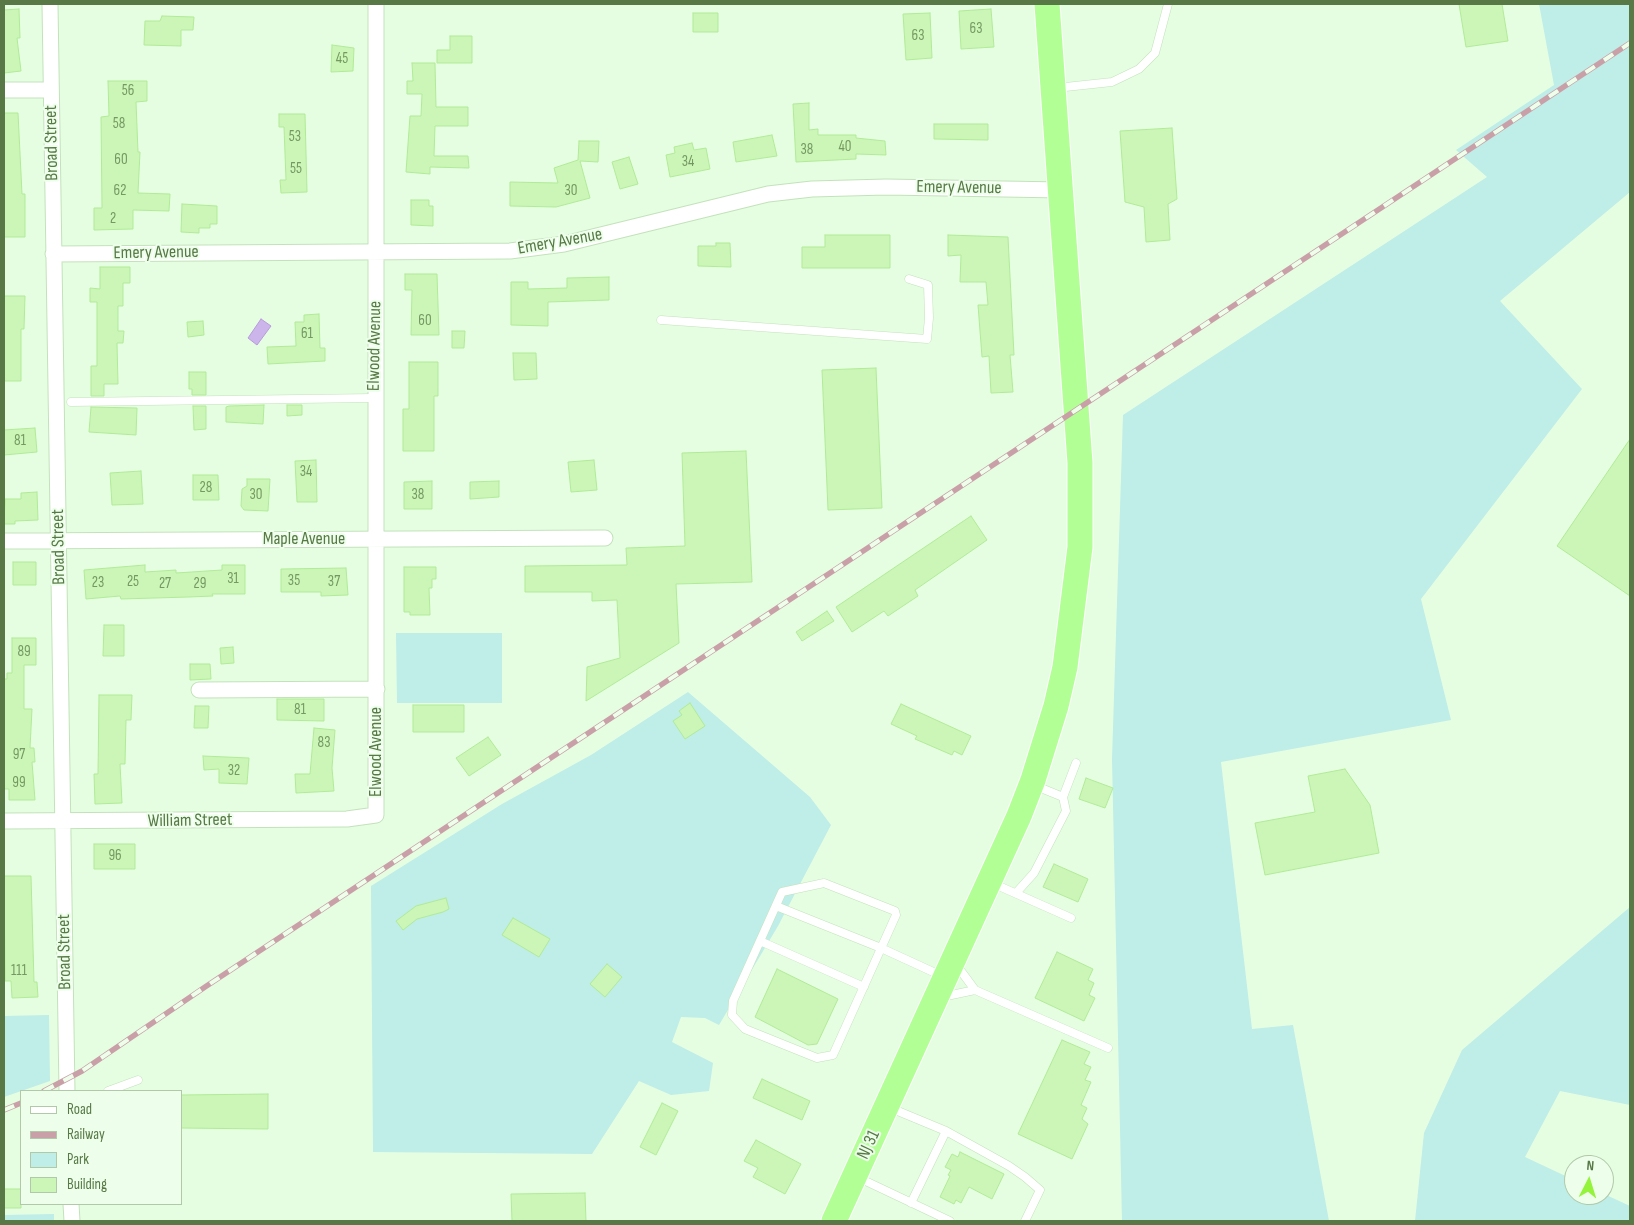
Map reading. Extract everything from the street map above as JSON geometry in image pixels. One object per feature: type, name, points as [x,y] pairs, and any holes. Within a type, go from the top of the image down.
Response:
[{"type":"highway","name":"NJ 31","points":[[838,1218],[855,1176],[990,882],[1031,784],[1056,706],[1065,667],[1080,547],[1078,421],[1047,4]]},
{"type":"street","name":"Broad Street","points":[[50,4],[67,1090]]},
{"type":"street","name":"Elwood Avenue","points":[[376,4],[374,398],[377,689],[376,815]]},
{"type":"street","points":[[4,90],[51,90]]},
{"type":"street","name":"Emery Avenue","points":[[53,254],[510,251],[564,244],[768,194],[812,189],[886,187],[1062,190]]},
{"type":"street","name":"Maple Avenue","points":[[4,541],[605,538]]},
{"type":"street","name":"Elwood Avenue","points":[[198,690],[377,689]]},
{"type":"street","name":"William Street","points":[[4,822],[346,819],[376,815]]},
{"type":"street","points":[[71,1205],[72,1221]]},
{"type":"lane","points":[[1053,88],[1112,82],[1139,69],[1155,53],[1168,4]]},
{"type":"lane","points":[[661,320],[927,339],[929,318],[928,285],[909,279]]},
{"type":"lane","points":[[71,402],[374,398]]},
{"type":"lane","points":[[1016,893],[1034,873],[1066,811],[1063,797],[1076,763]]},
{"type":"lane","points":[[1031,784],[1063,797]]},
{"type":"lane","points":[[990,882],[1072,918]]},
{"type":"lane","points":[[824,883],[895,911],[895,918],[833,1055],[817,1058],[745,1029],[732,1015],[733,1001],[776,906],[782,892],[824,883]]},
{"type":"lane","points":[[776,906],[881,948],[946,979],[1108,1048]]},
{"type":"lane","points":[[760,941],[864,987]]},
{"type":"lane","points":[[946,979],[975,990]]},
{"type":"lane","points":[[111,1090],[138,1080]]},
{"type":"lane","points":[[887,1106],[946,1130],[1009,1166],[1040,1190],[1025,1221]]},
{"type":"lane","points":[[911,1203],[946,1130]]},
{"type":"lane","points":[[855,1176],[950,1221]]},
{"type":"green space","points":[[1539,4],[1630,4],[1630,192],[1500,301],[1582,389],[1421,599],[1451,720],[1221,762],[1252,1029],[1293,1025],[1329,1221],[1122,1221],[1112,759],[1123,415],[1487,177],[1456,150],[1554,85]]},
{"type":"green space","points":[[396,633],[502,633],[502,703],[397,703]]},
{"type":"green space","points":[[688,692],[810,797],[831,825],[778,926],[719,1025],[705,1018],[681,1017],[672,1042],[713,1063],[709,1091],[671,1095],[639,1081],[592,1154],[373,1152],[371,886],[502,804],[591,755]]},
{"type":"green space","points":[[1630,907],[1630,1105],[1560,1091],[1525,1157],[1564,1175],[1564,1205],[1614,1205],[1614,1199],[1630,1206],[1630,1221],[1415,1221],[1424,1133],[1462,1050]]},
{"type":"green space","points":[[49,1015],[50,1081],[4,1097],[4,1016]]},
{"type":"green space","points":[[54,1214],[54,1221],[4,1221],[4,1215]]},
{"type":"shaded area","points":[[261,319],[271,326],[257,345],[248,338]]},
{"type":"building","points":[[1459,4],[1502,4],[1508,41],[1466,47]]},
{"type":"building","points":[[19,9],[20,38],[17,38],[21,71],[4,73],[4,10]]},
{"type":"building","points":[[991,9],[994,47],[961,49],[959,11]]},
{"type":"building","points":[[693,13],[718,13],[718,32],[693,32]]},
{"type":"building","points":[[930,13],[932,58],[906,60],[903,14]]},
{"type":"building","points":[[162,16],[194,17],[193,30],[181,30],[181,46],[144,45],[145,21],[160,21]]},
{"type":"building","points":[[450,36],[472,36],[472,63],[437,63],[437,50],[450,50]]},
{"type":"building","points":[[332,45],[354,48],[353,71],[331,72]]},
{"type":"building","points":[[412,63],[435,63],[436,107],[468,107],[468,126],[435,126],[434,156],[468,156],[469,168],[430,167],[430,174],[406,172],[410,116],[421,116],[422,94],[407,94],[407,81],[413,81]]},
{"type":"building","points":[[108,81],[147,81],[147,101],[136,102],[138,152],[140,152],[138,193],[170,194],[169,211],[133,210],[133,229],[94,230],[94,208],[102,208],[101,117],[109,116]]},
{"type":"building","points":[[809,103],[809,130],[818,129],[818,135],[856,135],[856,138],[885,141],[886,155],[856,154],[856,159],[796,162],[793,104]]},
{"type":"building","points":[[4,113],[18,113],[22,194],[25,194],[25,237],[4,237]]},
{"type":"building","points":[[279,114],[305,114],[307,192],[281,193],[280,180],[286,180],[284,127],[279,127]]},
{"type":"building","points":[[934,124],[988,124],[988,140],[934,139]]},
{"type":"building","points":[[1172,128],[1177,199],[1168,204],[1170,240],[1146,242],[1144,207],[1125,202],[1120,131]]},
{"type":"building","points":[[772,135],[777,156],[736,162],[733,142]]},
{"type":"building","points":[[579,141],[599,141],[598,162],[580,161],[590,198],[556,207],[510,206],[510,182],[558,183],[554,168],[578,160]]},
{"type":"building","points":[[692,143],[694,150],[706,148],[710,169],[670,177],[666,155],[675,153],[674,147]]},
{"type":"building","points":[[629,157],[638,184],[620,189],[612,162]]},
{"type":"building","points":[[411,200],[429,200],[429,206],[433,206],[433,226],[411,225]]},
{"type":"building","points":[[182,204],[217,206],[217,224],[210,224],[210,228],[199,228],[199,233],[181,232]]},
{"type":"building","points":[[825,235],[890,235],[890,268],[802,268],[802,247],[825,247]]},
{"type":"building","points":[[948,235],[1008,237],[1014,355],[1010,355],[1013,392],[991,393],[989,356],[982,357],[978,305],[988,305],[986,282],[960,282],[961,255],[948,256]]},
{"type":"building","points":[[716,243],[730,243],[731,267],[698,266],[698,246],[716,246]]},
{"type":"building","points":[[100,267],[130,267],[130,283],[123,283],[123,306],[118,306],[118,331],[124,331],[123,343],[117,343],[118,384],[104,384],[104,396],[91,396],[91,366],[97,366],[97,302],[90,302],[90,288],[100,289]]},
{"type":"building","points":[[405,274],[437,274],[439,335],[411,335],[412,290],[405,290]]},
{"type":"building","points":[[609,277],[609,300],[548,302],[548,326],[511,325],[511,282],[528,282],[528,289],[567,288],[567,278]]},
{"type":"building","points":[[4,296],[25,296],[24,329],[21,329],[21,381],[4,381]]},
{"type":"building","points":[[319,314],[320,348],[325,348],[325,361],[268,364],[267,347],[296,346],[295,322],[304,322],[304,315]]},
{"type":"building","points":[[203,321],[204,335],[188,337],[187,322]]},
{"type":"building","points":[[452,331],[465,331],[464,348],[452,348]]},
{"type":"building","points":[[513,353],[536,353],[537,379],[514,380]]},
{"type":"building","points":[[409,362],[438,362],[438,396],[434,396],[434,451],[403,451],[403,409],[409,409]]},
{"type":"building","points":[[876,368],[882,508],[828,510],[822,370]]},
{"type":"building","points":[[189,372],[206,372],[206,395],[192,395],[192,389],[189,389]]},
{"type":"building","points":[[264,405],[263,424],[226,422],[226,407]]},
{"type":"building","points":[[287,405],[302,405],[302,415],[287,416]]},
{"type":"building","points":[[193,406],[206,406],[206,429],[194,430]]},
{"type":"building","points":[[91,407],[137,408],[136,435],[89,432]]},
{"type":"building","points":[[35,428],[37,452],[4,455],[4,430]]},
{"type":"building","points":[[1630,439],[1630,596],[1557,546]]},
{"type":"building","points":[[746,451],[752,582],[676,584],[679,643],[586,701],[587,667],[620,658],[617,600],[592,601],[592,592],[525,592],[525,566],[627,565],[626,548],[685,546],[682,453]]},
{"type":"building","points":[[316,460],[317,502],[297,502],[295,461]]},
{"type":"building","points":[[594,460],[597,490],[571,492],[568,462]]},
{"type":"building","points":[[141,471],[143,504],[112,505],[110,473]]},
{"type":"building","points":[[193,475],[218,475],[219,500],[193,500]]},
{"type":"building","points":[[247,479],[270,479],[268,511],[244,510],[241,506],[242,489],[247,486]]},
{"type":"building","points":[[432,481],[432,509],[404,509],[404,482]]},
{"type":"building","points":[[499,481],[499,497],[470,499],[470,482]]},
{"type":"building","points":[[37,492],[38,520],[15,521],[15,524],[4,524],[5,499],[21,499],[21,493]]},
{"type":"building","points":[[971,516],[987,540],[915,590],[918,596],[888,616],[884,611],[852,632],[836,607]]},
{"type":"building","points":[[13,562],[36,562],[36,585],[13,585]]},
{"type":"building","points":[[145,565],[145,572],[176,570],[176,573],[222,570],[222,565],[245,565],[245,594],[121,599],[120,596],[86,599],[84,570]]},
{"type":"building","points":[[404,567],[436,567],[436,579],[432,579],[432,588],[429,588],[430,615],[410,615],[410,612],[404,612]]},
{"type":"building","points":[[346,568],[348,595],[321,596],[321,592],[281,592],[281,569]]},
{"type":"building","points":[[827,611],[834,621],[802,641],[796,632]]},
{"type":"building","points":[[104,625],[124,625],[124,656],[103,656]]},
{"type":"building","points":[[12,638],[36,638],[36,665],[24,665],[24,709],[32,709],[30,748],[34,748],[35,762],[32,762],[35,800],[9,800],[9,789],[4,789],[4,679],[7,679],[7,673],[12,673]]},
{"type":"building","points":[[233,647],[234,663],[221,664],[220,648]]},
{"type":"building","points":[[190,664],[210,664],[211,679],[190,680]]},
{"type":"building","points":[[99,695],[132,695],[131,720],[126,720],[125,764],[120,764],[122,803],[95,804],[94,774],[98,774]]},
{"type":"building","points":[[277,699],[324,699],[324,721],[277,720]]},
{"type":"building","points":[[690,703],[705,726],[685,739],[673,721],[682,715],[679,711]]},
{"type":"building","points":[[901,704],[971,736],[962,755],[954,751],[952,755],[915,739],[917,736],[891,724]]},
{"type":"building","points":[[413,705],[464,705],[464,732],[413,732]]},
{"type":"building","points":[[195,706],[209,706],[208,728],[194,728]]},
{"type":"building","points":[[314,728],[335,730],[332,768],[334,791],[296,793],[295,774],[310,774]]},
{"type":"building","points":[[488,737],[501,755],[469,776],[456,758]]},
{"type":"building","points":[[203,756],[249,758],[247,784],[219,783],[219,769],[204,770]]},
{"type":"building","points":[[1345,769],[1370,805],[1379,853],[1265,875],[1255,823],[1315,812],[1308,776]]},
{"type":"building","points":[[1086,778],[1113,788],[1105,808],[1079,799]]},
{"type":"building","points":[[94,844],[135,844],[135,869],[94,869]]},
{"type":"building","points":[[1054,864],[1088,879],[1078,902],[1043,887]]},
{"type":"building","points":[[4,876],[31,876],[34,982],[37,982],[38,997],[12,998],[11,981],[5,981]]},
{"type":"building","points":[[446,898],[449,909],[443,912],[417,919],[403,930],[396,921],[416,906]]},
{"type":"building","points":[[513,918],[550,939],[539,957],[502,935]]},
{"type":"building","points":[[1057,952],[1093,969],[1088,980],[1094,983],[1089,995],[1095,998],[1084,1021],[1035,998]]},
{"type":"building","points":[[607,964],[622,977],[605,997],[590,984]]},
{"type":"building","points":[[777,969],[838,999],[817,1044],[808,1045],[755,1017]]},
{"type":"building","points":[[1062,1040],[1090,1052],[1084,1064],[1091,1067],[1085,1080],[1091,1082],[1081,1105],[1087,1108],[1082,1119],[1088,1124],[1072,1159],[1018,1134]]},
{"type":"building","points":[[762,1079],[810,1101],[802,1120],[753,1098]]},
{"type":"building","points":[[268,1094],[268,1129],[182,1128],[182,1095]]},
{"type":"building","points":[[662,1103],[678,1111],[656,1155],[640,1147]]},
{"type":"building","points":[[756,1140],[801,1164],[785,1194],[753,1177],[758,1168],[744,1161]]},
{"type":"building","points":[[960,1152],[1004,1174],[992,1199],[969,1187],[961,1203],[956,1200],[954,1204],[940,1197],[951,1170],[945,1167],[952,1154],[958,1157]]},
{"type":"building","points":[[4,1189],[20,1189],[21,1208],[4,1208]]},
{"type":"building","points":[[585,1193],[586,1221],[512,1221],[511,1194]]},
{"type":"railway","points":[[46,1090],[82,1071],[205,987],[1630,43]]},
{"type":"railway","points":[[4,1110],[20,1103]]}]
